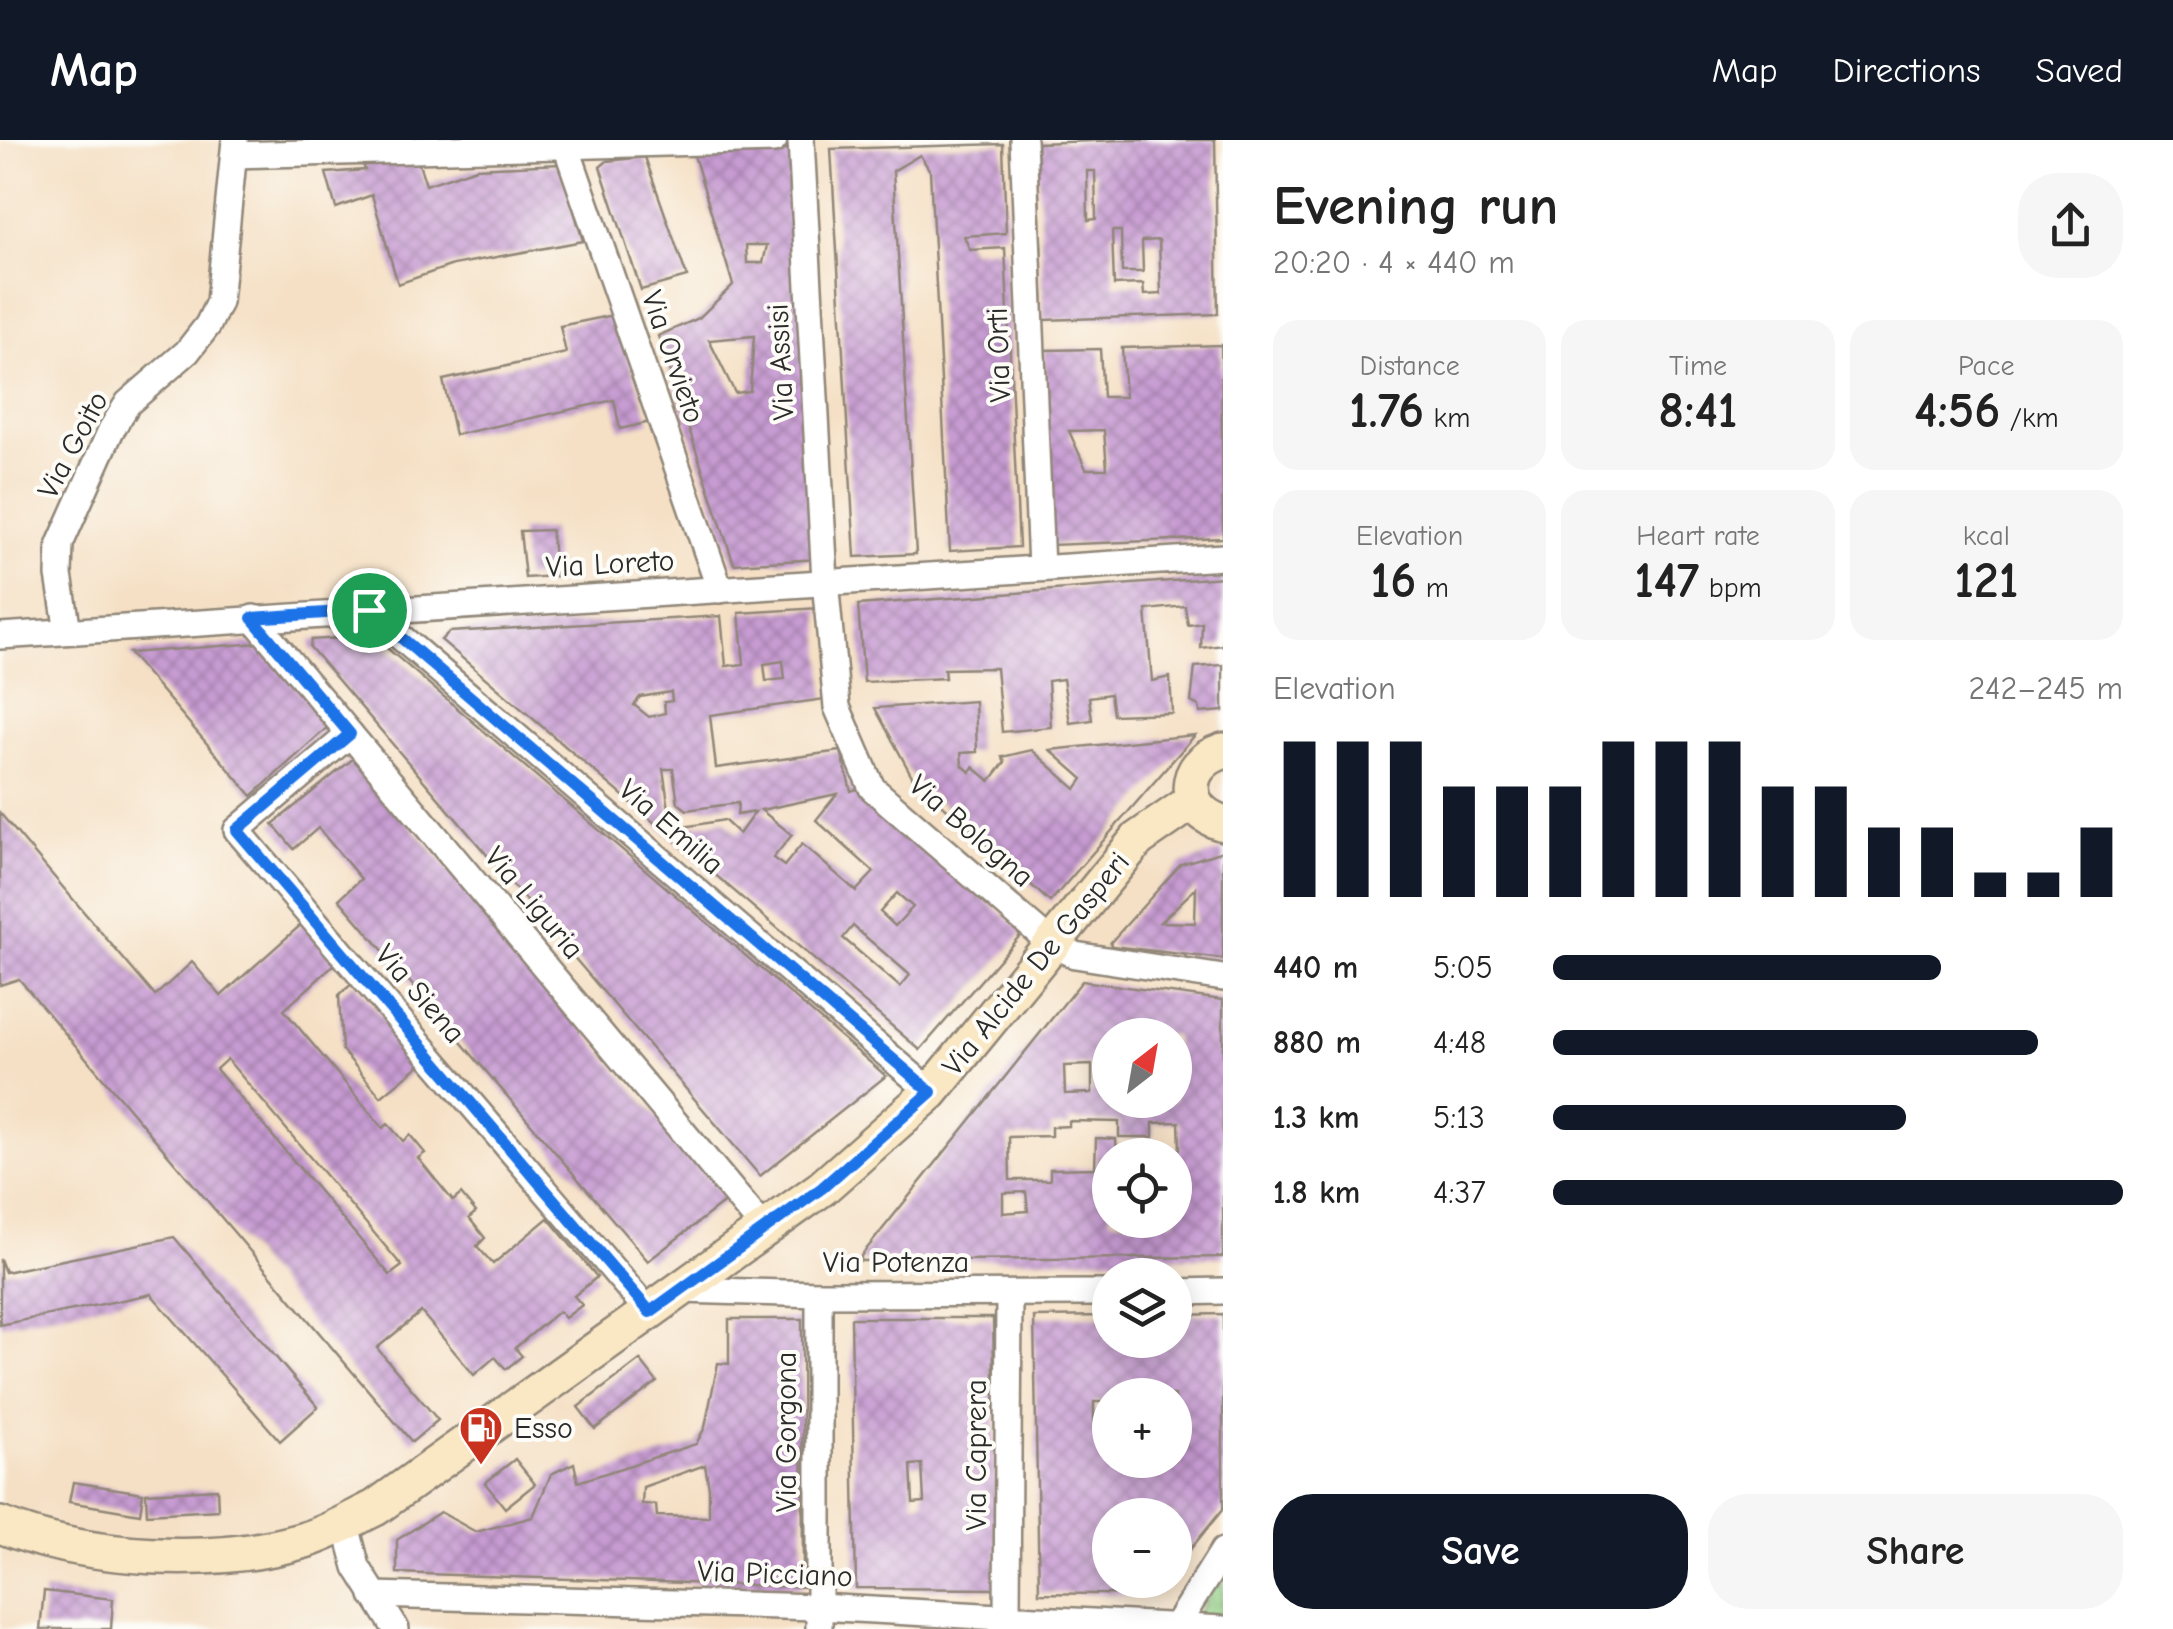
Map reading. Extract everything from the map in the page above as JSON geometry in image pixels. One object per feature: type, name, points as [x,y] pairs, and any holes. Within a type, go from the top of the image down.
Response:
[{"type":"main road","points":[[1223,751],[1201,761],[1191,780],[1193,801],[1208,819],[1223,824]]},
{"type":"main road","name":"Via Alcide De Gasperi","points":[[8,1535],[130,1556],[224,1554],[305,1540],[375,1508],[822,1188],[931,1092],[1138,839],[1193,801]]},
{"type":"street","points":[[235,148],[774,140]]},
{"type":"street","name":"Via Assisi","points":[[801,140],[825,581]]},
{"type":"street","name":"Via Orti","points":[[1023,140],[1041,568]]},
{"type":"street","name":"Via Orvieto","points":[[566,146],[720,590]]},
{"type":"street","name":"Via Goito","points":[[68,631],[59,575],[60,544],[112,430],[128,402],[188,352],[220,302],[235,148]]},
{"type":"street","name":"Via Loreto","points":[[0,636],[1223,557]]},
{"type":"street","name":"Via Bologna","points":[[825,581],[837,707],[872,788],[1053,945]]},
{"type":"street","name":"Via Emilia","points":[[369,610],[931,1092]]},
{"type":"street","name":"Via Liguria","points":[[252,618],[765,1230]]},
{"type":"street","name":"Via Siena","points":[[350,734],[237,830],[650,1312]]},
{"type":"street","points":[[1053,945],[1075,955],[1223,978]]},
{"type":"street","name":"Via Potenza","points":[[681,1290],[1092,1293]]},
{"type":"street","points":[[1192,1292],[1223,1291]]},
{"type":"street","name":"Via Gorgona","points":[[819,1294],[819,1618]]},
{"type":"street","name":"Via Caprera","points":[[1007,1616],[1010,1295]]},
{"type":"street","points":[[345,1522],[357,1568],[396,1629]]},
{"type":"street","points":[[1174,1628],[1223,1551]]},
{"type":"street","name":"Via Picciano","points":[[373,1596],[819,1618],[1007,1616],[1223,1629]]},
{"type":"green space","points":[[1223,1571],[1223,1620],[1195,1618]]},
{"type":"building","points":[[1215,140],[1218,314],[1044,320],[1037,143]],"holes":[[[1087,171],[1095,171],[1096,219],[1088,220]],[[1112,231],[1121,231],[1122,272],[1143,272],[1142,241],[1159,240],[1161,294],[1144,295],[1143,284],[1114,285]]]},
{"type":"building","points":[[1003,144],[1006,233],[964,236],[970,250],[1005,248],[1019,547],[950,551],[930,171],[920,155],[893,171],[916,554],[855,557],[831,149]]},
{"type":"building","points":[[792,149],[820,559],[734,564],[658,336],[699,318],[733,285],[693,152]],"holes":[[[746,245],[767,245],[763,263],[747,263]],[[754,336],[750,391],[735,393],[709,340]]]},
{"type":"building","points":[[416,155],[426,185],[476,168],[560,164],[583,241],[453,265],[398,284],[372,195],[336,208],[326,173],[365,170],[362,160]]},
{"type":"building","points":[[645,157],[687,277],[641,290],[600,167],[607,161]]},
{"type":"building","points":[[614,315],[650,422],[620,429],[614,400],[455,435],[443,380],[566,353],[560,326]]},
{"type":"building","points":[[1221,345],[1223,538],[1051,545],[1044,350],[1100,349],[1103,397],[1125,397],[1122,348]],"holes":[[[1104,430],[1107,469],[1086,469],[1069,431]]]},
{"type":"building","points":[[551,530],[556,576],[525,578],[520,531]]},
{"type":"building","points":[[1223,577],[1223,645],[1201,648],[1202,623],[1188,625],[1185,606],[1146,610],[1152,681],[1170,677],[1172,713],[1113,715],[1110,694],[1089,697],[1092,720],[1070,723],[1063,679],[1048,681],[1051,727],[1002,732],[996,668],[944,669],[945,678],[864,682],[858,605]]},
{"type":"building","points":[[819,608],[825,699],[710,715],[716,768],[841,751],[851,791],[860,788],[1023,932],[920,1050],[441,640],[449,632],[721,616],[726,666],[744,664],[739,613]],"holes":[[[783,661],[785,679],[766,681],[764,664]],[[671,692],[672,701],[664,702],[665,713],[649,717],[634,705],[640,697]],[[663,769],[673,769],[678,803],[687,810],[738,803],[737,815],[755,812],[739,834],[724,820],[672,829]],[[837,794],[816,820],[874,872],[856,891],[802,844],[784,866],[773,858],[792,835],[761,810]],[[897,893],[913,907],[895,926],[880,912]],[[853,926],[910,975],[900,987],[843,938]]]},
{"type":"building","points":[[373,636],[886,1076],[760,1176],[310,647],[311,640]]},
{"type":"building","points":[[259,643],[330,725],[252,796],[129,653]]},
{"type":"building","points":[[1223,665],[1223,711],[1200,713],[1199,706],[1191,702],[1195,667]]},
{"type":"building","points":[[975,701],[977,752],[961,753],[962,765],[970,772],[973,767],[990,781],[1005,762],[1002,757],[1032,750],[1076,789],[1083,779],[1050,750],[1195,735],[1050,902],[913,778],[875,708]]},
{"type":"building","points":[[354,758],[727,1200],[648,1261],[339,899],[361,879],[318,828],[294,849],[273,824]]},
{"type":"building","points":[[0,813],[155,996],[192,962],[221,996],[304,922],[337,962],[284,1010],[383,1128],[388,1124],[403,1141],[410,1135],[425,1153],[418,1158],[453,1201],[461,1194],[476,1212],[469,1218],[485,1238],[477,1246],[493,1264],[548,1218],[597,1277],[574,1296],[582,1305],[565,1318],[559,1311],[515,1348],[522,1356],[506,1369],[495,1357],[474,1375],[421,1312],[377,1348],[438,1420],[412,1442],[19,979],[0,985]],"holes":[[[227,1059],[402,1266],[390,1275],[216,1069]]]},
{"type":"building","points":[[1223,851],[1223,959],[1112,946],[1110,943],[1181,864]],"holes":[[[1196,888],[1195,923],[1160,922]]]},
{"type":"building","points":[[1082,981],[1223,1000],[1223,1257],[861,1261],[861,1256]],"holes":[[[1026,1192],[1028,1211],[1003,1213],[1003,1193]]]},
{"type":"building","points":[[354,982],[421,1064],[381,1097],[342,1050],[339,995]]},
{"type":"building","points":[[174,1237],[318,1407],[280,1441],[151,1294],[0,1325],[0,1259],[5,1272]]},
{"type":"building","points":[[1223,1314],[1223,1509],[1192,1547],[1192,1498],[1092,1498],[1092,1594],[1039,1593],[1034,1317],[1092,1316],[1092,1358],[1192,1358],[1192,1315]]},
{"type":"building","points":[[851,1318],[993,1318],[998,1589],[856,1588]],"holes":[[[922,1464],[924,1502],[913,1503],[911,1465]]]},
{"type":"building","points":[[729,1319],[802,1319],[803,1587],[397,1573],[397,1540],[440,1512],[476,1532],[533,1517],[551,1474],[574,1463],[578,1482],[696,1444],[705,1427],[718,1363],[729,1364]],"holes":[[[705,1465],[709,1517],[657,1516],[656,1505],[642,1504],[643,1487]]]},
{"type":"building","points":[[640,1360],[657,1382],[595,1429],[578,1407]]},
{"type":"building","points":[[515,1459],[535,1484],[505,1508],[485,1483]]},
{"type":"building","points":[[73,1482],[143,1493],[140,1514],[69,1502]]},
{"type":"building","points":[[217,1489],[218,1510],[147,1514],[146,1493]]},
{"type":"building","points":[[44,1591],[113,1599],[111,1629],[40,1629]]},
{"type":"place","name":"Esso","points":[[481,1466]]},
{"type":"route","points":[[369,610],[931,1092],[822,1188],[650,1312],[237,830],[350,734],[252,618],[369,610]]}]
